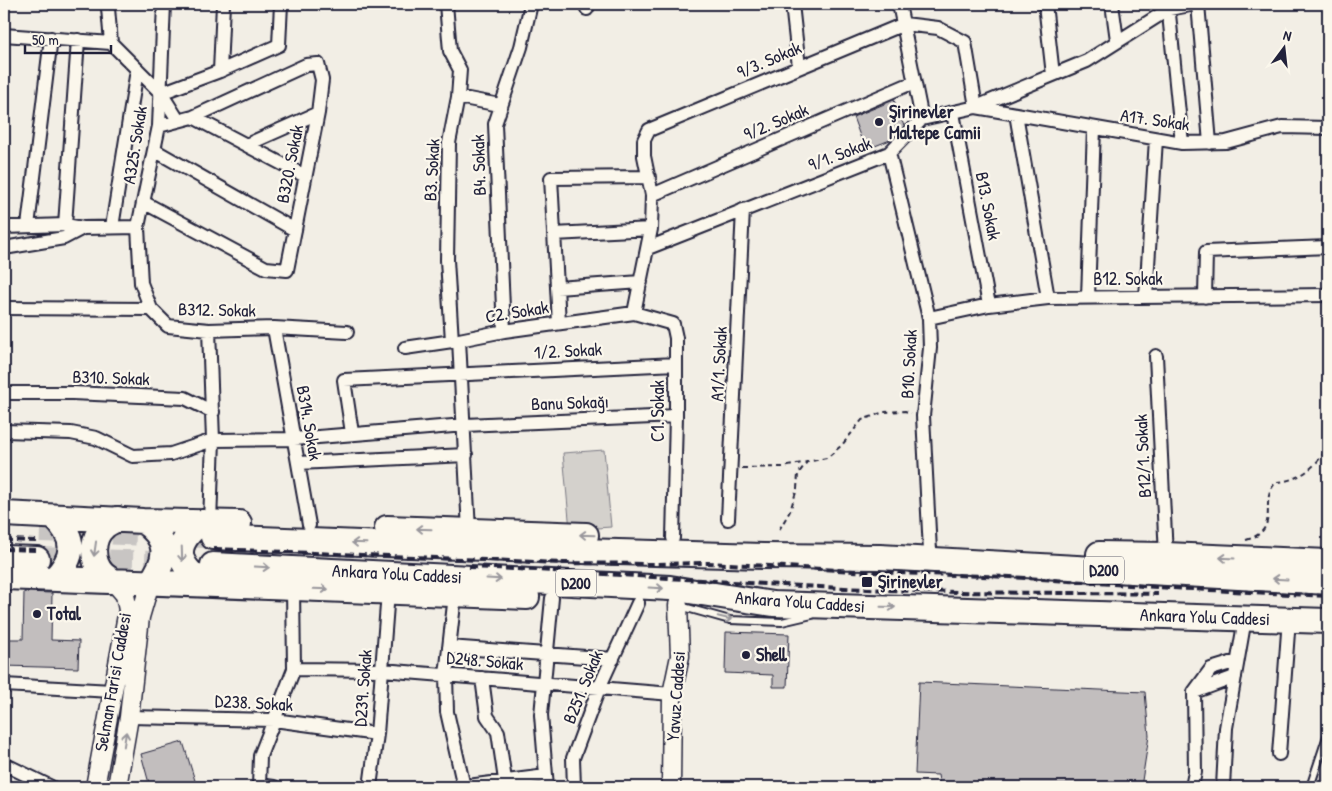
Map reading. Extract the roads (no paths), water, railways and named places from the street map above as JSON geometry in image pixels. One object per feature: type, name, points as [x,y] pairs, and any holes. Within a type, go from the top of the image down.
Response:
[{"type":"highway","points":[[4,514],[47,524],[69,535],[71,553],[68,561],[54,579]]},
{"type":"highway","points":[[4,529],[118,519],[208,527],[309,525],[786,543],[871,557],[930,551],[1166,555],[1328,562]]},
{"type":"highway","points":[[113,581],[103,574],[94,557],[98,535],[102,528],[118,519]]},
{"type":"highway","points":[[143,521],[161,540],[164,553],[163,562],[150,583]]},
{"type":"highway","points":[[208,527],[191,530],[185,538],[180,553],[184,566],[194,577],[209,574]]},
{"type":"highway","name":"Ankara Yolu Caddesi","points":[[208,527],[510,549],[871,557],[1328,582]]},
{"type":"highway","points":[[4,558],[37,559]]},
{"type":"highway","points":[[4,577],[150,583],[209,574],[294,588],[678,605],[773,604]]},
{"type":"highway","name":"Ankara Yolu Caddesi","points":[[209,574],[670,588],[773,604],[1328,621]]},
{"type":"highway","points":[[938,609],[977,617],[1328,634]]},
{"type":"main road","name":"Selman Farisi Caddesi","points":[[95,787],[128,610],[125,595],[113,581]]},
{"type":"main road","name":"Selman Farisi Caddesi","points":[[117,787],[129,717],[140,617],[150,583]]},
{"type":"main road","name":"Yavuz Caddesi","points":[[671,787],[672,694],[680,656],[678,605]]},
{"type":"street","points":[[4,35],[111,43],[109,4]]},
{"type":"street","points":[[164,4],[161,93],[178,120]]},
{"type":"street","points":[[220,71],[223,4]]},
{"type":"street","points":[[161,93],[220,71],[279,45],[281,4]]},
{"type":"street","name":"B3. Sokak","points":[[446,4],[450,51],[460,70],[458,97],[449,143],[447,260],[455,341],[462,374],[469,531]]},
{"type":"street","name":"B4. Sokak","points":[[504,331],[495,124],[521,47],[531,4]]},
{"type":"street","points":[[899,4],[922,119],[976,107],[1053,76],[1087,61],[1168,6],[1197,4],[1210,143]]},
{"type":"street","points":[[1045,4],[1053,76]]},
{"type":"street","points":[[1112,4],[1117,40]]},
{"type":"street","points":[[796,5],[799,67]]},
{"type":"street","points":[[1168,6],[1182,143]]},
{"type":"street","points":[[904,24],[938,28],[964,42],[976,107]]},
{"type":"street","name":"9/3. Sokak","points":[[649,177],[644,156],[644,140],[649,130],[904,24]]},
{"type":"street","points":[[28,226],[51,38]]},
{"type":"street","points":[[65,225],[78,40]]},
{"type":"street","name":"A325. Sokak","points":[[111,43],[161,93],[159,126],[138,227],[141,283],[151,309]]},
{"type":"street","name":"B320. Sokak","points":[[143,202],[266,268],[287,270],[318,112],[322,80],[318,64],[306,65],[193,117]]},
{"type":"street","points":[[112,227],[137,70]]},
{"type":"street","name":"9/2. Sokak","points":[[652,195],[914,82]]},
{"type":"street","points":[[458,97],[500,105]]},
{"type":"street","name":"A17. Sokak","points":[[976,107],[1182,143],[1226,142],[1282,126],[1328,128]]},
{"type":"street","points":[[246,145],[318,112]]},
{"type":"street","name":"B13. Sokak","points":[[953,113],[990,306]]},
{"type":"street","points":[[1016,114],[1048,298]]},
{"type":"street","points":[[159,126],[193,117],[305,176]]},
{"type":"street","name":"9/1. Sokak","points":[[648,248],[888,153],[922,119]]},
{"type":"street","points":[[1088,297],[1094,128]]},
{"type":"street","points":[[1146,297],[1156,139]]},
{"type":"street","points":[[154,150],[295,230]]},
{"type":"street","name":"B10. Sokak","points":[[888,153],[929,318],[930,348],[923,416],[930,551]]},
{"type":"street","points":[[559,323],[550,178],[649,177],[652,195],[651,229],[634,313]]},
{"type":"street","name":"A1/1. Sokak","points":[[728,518],[744,210]]},
{"type":"street","points":[[4,227],[65,225],[83,228],[138,227]]},
{"type":"street","points":[[4,248],[64,238],[83,228]]},
{"type":"street","points":[[554,234],[651,229]]},
{"type":"street","points":[[1205,297],[1206,252],[1328,247]]},
{"type":"street","points":[[557,288],[641,282]]},
{"type":"street","name":"B12. Sokak","points":[[929,318],[990,306],[1048,298],[1328,296]]},
{"type":"street","points":[[4,308],[151,309]]},
{"type":"street","name":"B312. Sokak","points":[[151,309],[168,326],[209,330],[274,328],[347,332]]},
{"type":"street","name":"C2. Sokak","points":[[404,348],[455,341],[504,331],[634,313]]},
{"type":"street","name":"C1. Sokak","points":[[634,313],[673,324],[676,338],[673,538]]},
{"type":"street","name":"B314. Sokak","points":[[274,328],[309,525]]},
{"type":"street","points":[[208,527],[213,440],[209,330]]},
{"type":"street","name":"B12/1. Sokak","points":[[1156,356],[1166,555]]},
{"type":"street","name":"1/2. Sokak","points":[[352,433],[344,380],[676,364]]},
{"type":"street","name":"B310. Sokak","points":[[4,393],[72,393],[185,398],[213,412]]},
{"type":"street","name":"Banu Sokağı","points":[[4,431],[71,434],[96,438],[133,456],[171,454],[213,440],[294,438],[464,425],[676,416]]},
{"type":"street","points":[[298,463],[466,455]]},
{"type":"street","points":[[274,787],[259,786],[260,756],[294,669],[294,588]]},
{"type":"street","name":"D239. Sokak","points":[[370,787],[377,734],[388,592]]},
{"type":"street","points":[[455,595],[446,674],[446,712],[462,787],[547,782],[541,715],[552,598]]},
{"type":"street","name":"B251. Sokak","points":[[574,787],[573,758],[599,688],[638,603]]},
{"type":"street","points":[[1223,787],[1226,728],[1243,630]]},
{"type":"street","points":[[1279,754],[1288,632]]},
{"type":"street","points":[[449,647],[613,659]]},
{"type":"street","points":[[1192,787],[1195,772],[1194,692],[1211,669],[1238,661]]},
{"type":"street","name":"D248. Sokak","points":[[294,669],[382,670],[446,674],[672,694]]},
{"type":"street","points":[[1194,692],[1235,677]]},
{"type":"street","points":[[482,678],[487,716],[498,732],[505,784]]},
{"type":"street","points":[[4,685],[112,692]]},
{"type":"street","name":"D238. Sokak","points":[[129,717],[274,720],[377,734]]},
{"type":"street","points":[[4,764],[51,787]]},
{"type":"lane","points":[[678,605],[730,620],[782,622],[847,606]]},
{"type":"lane","points":[[1310,787],[1328,733]]},
{"type":"tunnel","points":[[40,530],[207,536]]},
{"type":"tunnel","points":[[37,559],[180,564]]},
{"type":"railway","points":[[4,540],[38,541]]},
{"type":"railway","points":[[4,549],[38,550]]},
{"type":"railway","points":[[214,549],[561,563],[707,563],[1011,577],[1328,596]]},
{"type":"railway","points":[[469,567],[904,591],[1158,594]]},
{"type":"place","name":"Şirinevler Maltepe Camii","points":[[879,122]]},
{"type":"place","name":"Şirinevler","points":[[867,582]]},
{"type":"place","name":"Total","points":[[37,614]]},
{"type":"place","name":"Shell","points":[[746,655]]}]
